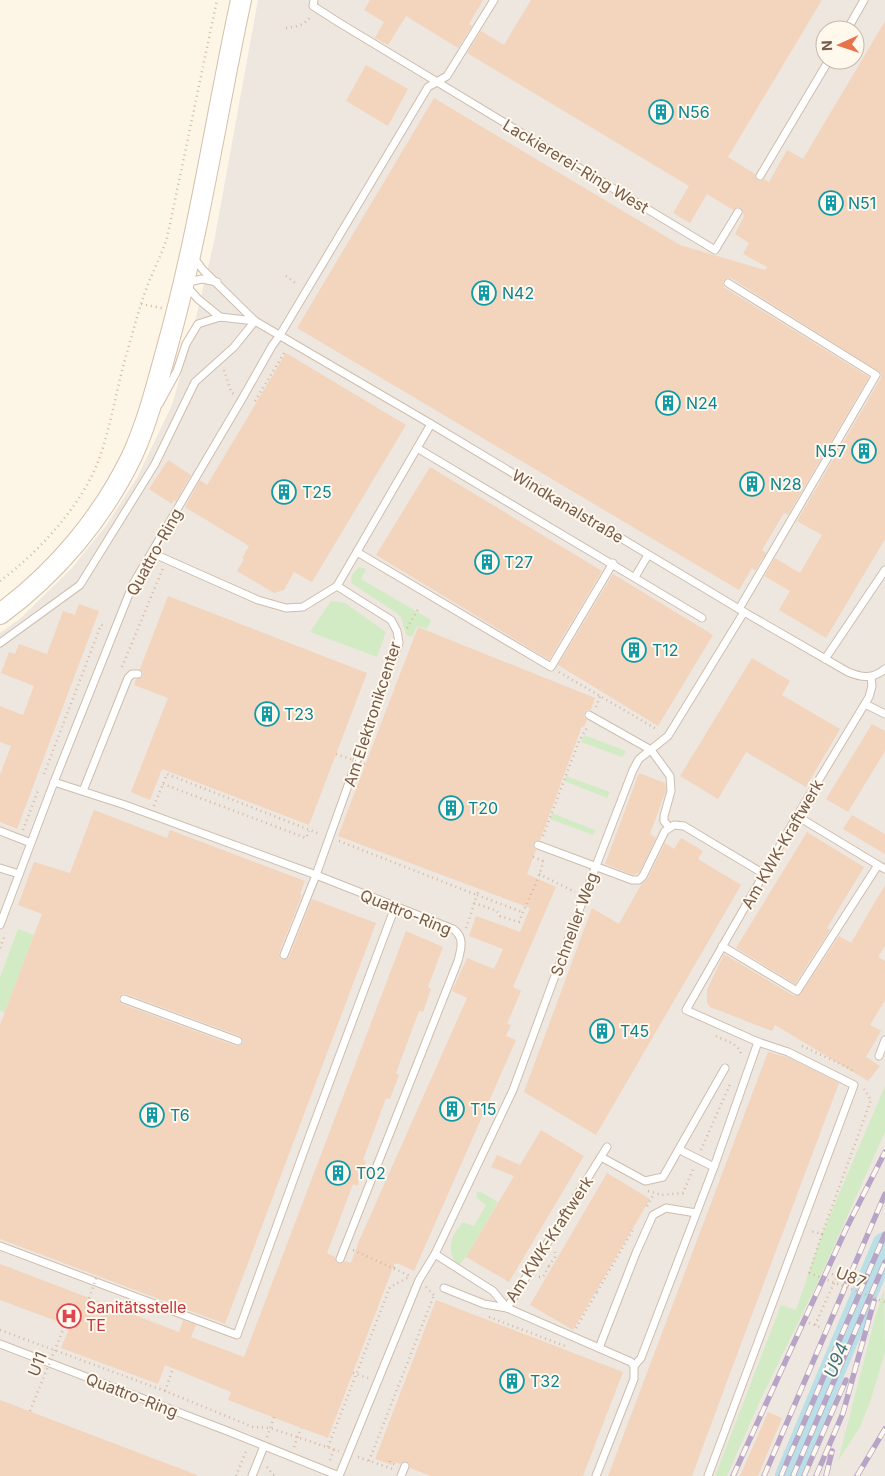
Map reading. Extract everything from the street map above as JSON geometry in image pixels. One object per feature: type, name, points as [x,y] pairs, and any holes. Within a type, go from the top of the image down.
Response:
[{"type":"main road","points":[[0,614],[21,598],[56,566],[82,535],[115,486],[131,457],[146,423],[184,283],[241,0]]},
{"type":"lane","name":"Lackiererei-Ring West","points":[[314,0],[313,6],[715,250],[738,212]]},
{"type":"lane","name":"Quattro-Ring","points":[[3,928],[20,874],[54,782],[133,584],[272,346],[428,87],[438,83],[447,76],[494,0]]},
{"type":"lane","points":[[853,20],[864,0]]},
{"type":"lane","points":[[760,176],[823,70]]},
{"type":"lane","points":[[190,251],[200,265],[255,321]]},
{"type":"lane","points":[[217,282],[202,279],[184,283],[198,299],[220,317]]},
{"type":"lane","name":"Schneller Weg","points":[[339,1476],[419,1280],[435,1254],[514,1090],[584,897],[633,770],[639,759],[668,736],[876,375],[728,283]]},
{"type":"lane","points":[[146,423],[169,388],[198,324],[220,317],[255,321]]},
{"type":"lane","points":[[0,643],[80,585],[155,464],[196,382],[234,347],[255,321]]},
{"type":"lane","name":"Windkanalstraße","points":[[255,321],[431,424],[741,611],[848,672],[859,676],[871,677]]},
{"type":"lane","points":[[152,553],[258,600],[286,608],[303,607],[337,586],[431,424]]},
{"type":"lane","points":[[418,448],[702,618]]},
{"type":"lane","points":[[357,552],[550,667],[613,564]]},
{"type":"lane","points":[[635,577],[648,555]]},
{"type":"lane","points":[[825,659],[885,570]]},
{"type":"lane","name":"Am Elektronikcenter","points":[[284,955],[330,838],[399,642],[395,625],[391,620],[337,586]]},
{"type":"lane","points":[[871,677],[885,669]]},
{"type":"lane","points":[[83,791],[128,678],[132,674],[138,674]]},
{"type":"lane","name":"Am KWK-Kraftwerk","points":[[758,1042],[686,1010],[797,816],[869,697],[872,686],[871,677]]},
{"type":"lane","points":[[865,704],[885,714]]},
{"type":"lane","points":[[589,715],[651,750],[670,776],[671,791],[664,816],[664,821],[669,827]]},
{"type":"lane","points":[[352,776],[360,779]]},
{"type":"lane","name":"Quattro-Ring","points":[[54,782],[150,815],[178,829],[316,875],[453,929],[460,935],[462,943],[458,961],[340,1258]]},
{"type":"lane","points":[[797,816],[885,869]]},
{"type":"lane","points":[[539,846],[632,880],[638,880],[643,876],[665,831],[669,827],[684,826],[764,874]]},
{"type":"lane","points":[[0,831],[31,843]]},
{"type":"lane","points":[[722,946],[797,992],[878,865]]},
{"type":"lane","points":[[0,868],[20,874]]},
{"type":"lane","points":[[0,1246],[237,1335],[396,907]]},
{"type":"lane","points":[[124,1000],[238,1041]]},
{"type":"lane","points":[[880,1056],[885,1040]]},
{"type":"lane","points":[[596,1476],[634,1379],[634,1366],[641,1358],[714,1167],[758,1042],[788,1052],[854,1085],[708,1476]]},
{"type":"lane","points":[[601,1156],[645,1181],[663,1177],[725,1068]]},
{"type":"lane","name":"Am KWK-Kraftwerk","points":[[435,1254],[493,1291],[507,1308],[607,1147]]},
{"type":"lane","points":[[680,1150],[714,1167]]},
{"type":"lane","points":[[599,1348],[653,1215],[666,1208],[696,1213]]},
{"type":"lane","points":[[444,1288],[484,1304],[507,1308],[626,1359],[634,1366]]},
{"type":"lane","name":"Quattro-Ring","points":[[0,1344],[339,1476]]},
{"type":"lane","points":[[252,1476],[264,1446]]},
{"type":"path","points":[[0,581],[41,544],[72,509],[89,483],[99,458],[141,304],[167,238],[217,0]]},
{"type":"path","points":[[286,28],[302,25],[308,21]]},
{"type":"path","points":[[286,276],[295,284]]},
{"type":"path","points":[[221,359],[230,392]]},
{"type":"path","points":[[120,672],[167,559]]},
{"type":"path","points":[[398,635],[409,627],[419,608]]},
{"type":"path","points":[[557,671],[668,736]]},
{"type":"path","points":[[574,681],[576,677]]},
{"type":"path","points":[[474,903],[497,911],[500,916],[519,922],[544,861],[539,846],[579,741],[586,729]]},
{"type":"path","points":[[336,754],[365,764]]},
{"type":"path","points":[[150,815],[167,774],[213,790],[309,831],[522,912]]},
{"type":"path","points":[[163,784],[306,838],[309,831]]},
{"type":"path","points":[[533,857],[544,861]]},
{"type":"path","points":[[539,874],[584,897]]},
{"type":"path","points":[[462,943],[479,889]]},
{"type":"path","points":[[491,909],[494,901]]},
{"type":"path","points":[[0,948],[3,928]]},
{"type":"path","points":[[644,1210],[654,1194]]},
{"type":"path","points":[[572,1336],[635,1227]]},
{"type":"path","name":"U87","points":[[821,1237],[809,1273],[885,1302]]},
{"type":"path","points":[[328,1447],[390,1287],[410,1276],[345,1247]]},
{"type":"path","points":[[549,1266],[555,1257]]},
{"type":"path","points":[[394,1268],[396,1263]]},
{"type":"path","points":[[832,1274],[844,1279]]},
{"type":"path","points":[[89,1298],[97,1276]]},
{"type":"path","points":[[815,1325],[837,1277]]},
{"type":"path","points":[[369,1461],[434,1295]]},
{"type":"path","points":[[483,1314],[565,1346]]},
{"type":"path","points":[[809,1323],[822,1328]]},
{"type":"path","name":"U11","points":[[30,1411],[65,1325]]},
{"type":"path","points":[[0,1330],[165,1391],[253,1427],[270,1428],[402,1472]]},
{"type":"path","points":[[165,1391],[174,1368]]},
{"type":"path","points":[[355,1374],[378,1382]]},
{"type":"path","points":[[264,1446],[274,1417]]},
{"type":"path","points":[[290,1457],[301,1428]]},
{"type":"path","points":[[236,1476],[246,1451]]},
{"type":"shaded area","points":[[258,0],[885,0],[885,1476],[0,1476],[0,633],[21,618],[71,569],[105,527],[137,478],[172,405],[190,343],[214,242]]},
{"type":"green space","points":[[359,567],[366,569],[361,579],[431,620],[427,629],[417,626],[412,637],[406,635],[401,617],[351,583],[352,575]]},
{"type":"green space","points":[[331,601],[345,603],[386,632],[377,657],[310,632]]},
{"type":"green space","points":[[584,735],[626,751],[622,757],[581,742]]},
{"type":"green space","points":[[566,776],[610,792],[607,798],[564,781]]},
{"type":"green space","points":[[552,813],[595,830],[593,835],[550,819]]},
{"type":"green space","points":[[18,929],[34,935],[5,1012],[0,1011],[0,977]]},
{"type":"green space","points":[[885,1086],[885,1132],[818,1282],[759,1403],[727,1476],[715,1476],[781,1305],[796,1310],[822,1234]]},
{"type":"green space","points":[[477,1192],[481,1192],[498,1202],[466,1257],[458,1266],[452,1255],[451,1244],[455,1233],[463,1222],[474,1226],[486,1205],[476,1197]]},
{"type":"green space","points":[[884,1289],[885,1352],[871,1399],[860,1427],[838,1461],[875,1318]]},
{"type":"building","points":[[370,0],[483,0],[469,24],[472,26],[458,48],[406,16],[388,45],[375,38],[384,22],[364,10]]},
{"type":"building","points":[[531,0],[822,0],[728,157],[755,174],[757,180],[764,179],[769,182],[787,150],[803,159],[856,70],[865,70],[865,55],[885,21],[885,539],[826,638],[779,610],[790,591],[764,576],[775,558],[800,573],[822,535],[797,521],[881,378],[881,373],[731,278],[726,278],[723,281],[725,288],[869,377],[788,515],[784,513],[762,550],[766,553],[755,571],[752,568],[739,590],[297,328],[434,98],[680,245],[765,270],[767,267],[743,254],[749,243],[735,234],[744,216],[741,208],[738,207],[733,210],[707,194],[690,223],[673,213],[689,186],[467,53],[481,31],[504,45]]},
{"type":"building","points":[[366,65],[408,89],[388,126],[346,101]]},
{"type":"building","name":"T25","points":[[286,353],[406,425],[312,582],[294,572],[284,590],[274,593],[237,571],[249,546],[185,507],[200,480],[207,485]]},
{"type":"building","points":[[168,460],[191,475],[176,501],[174,500],[172,504],[149,489]]},
{"type":"building","name":"T27","points":[[430,467],[602,571],[549,660],[376,555]]},
{"type":"building","name":"T12","points":[[613,574],[713,635],[658,726],[558,665]]},
{"type":"building","name":"T23","points":[[168,596],[367,673],[309,825],[162,769],[150,800],[131,792],[168,698],[134,685],[136,679],[143,676],[143,672],[140,669]]},
{"type":"building","points":[[79,604],[99,611],[17,829],[0,822],[0,775],[11,746],[0,742],[0,706],[23,715],[34,686],[1,673],[9,652],[15,654],[19,644],[47,654],[63,611],[75,615]]},
{"type":"building","points":[[418,627],[595,698],[591,710],[587,710],[584,713],[584,717],[587,720],[584,727],[582,726],[540,840],[535,841],[533,844],[536,850],[527,874],[556,887],[513,987],[521,991],[507,1024],[511,1025],[506,1036],[516,1040],[414,1271],[395,1262],[328,1438],[228,1400],[231,1392],[165,1365],[158,1384],[61,1348],[70,1326],[0,1300],[0,1264],[179,1332],[183,1320],[196,1325],[191,1337],[244,1357],[406,931],[443,947],[428,987],[431,989],[423,1012],[419,1011],[396,1073],[399,1075],[390,1099],[386,1098],[363,1160],[366,1161],[357,1186],[353,1184],[327,1253],[335,1257],[336,1262],[339,1264],[345,1261],[351,1263],[467,998],[452,991],[467,958],[494,969],[503,949],[469,936],[476,916],[520,932],[530,908],[338,836]]},
{"type":"building","points":[[752,658],[790,681],[782,695],[840,729],[806,787],[746,752],[718,799],[680,776]]},
{"type":"building","points":[[872,724],[885,731],[885,751],[848,812],[826,799]]},
{"type":"building","points":[[639,773],[665,783],[666,790],[650,834],[656,838],[639,873],[633,875],[605,864]]},
{"type":"building","name":"T6","points":[[94,810],[167,838],[170,830],[305,881],[300,894],[302,895],[279,953],[282,960],[289,957],[312,899],[376,923],[225,1324],[0,1239],[0,1025],[42,914],[18,905],[34,862],[70,873]],"holes":[[[126,994],[240,1036],[243,1043],[236,1046],[122,1004],[119,997]]]},
{"type":"building","points":[[852,815],[885,834],[885,854],[843,829]]},
{"type":"building","points":[[807,832],[864,867],[827,928],[830,930],[795,984],[736,948]]},
{"type":"building","name":"T45","points":[[681,838],[703,851],[698,859],[741,885],[596,1135],[524,1092],[592,908],[619,924],[641,885],[648,878],[665,843],[674,849]]},
{"type":"building","points":[[885,885],[885,946],[878,957],[885,961],[885,1000],[870,1025],[881,1031],[866,1057],[880,1066],[868,1081],[775,1025],[772,1031],[710,1007],[707,1003],[707,990],[724,954],[794,996],[800,995],[839,936],[851,943]]},
{"type":"building","points":[[768,1052],[787,1057],[839,1083],[692,1476],[608,1476]]},
{"type":"building","points":[[541,1130],[584,1156],[509,1282],[466,1257],[514,1176],[491,1167],[497,1155],[520,1165]]},
{"type":"building","points":[[607,1173],[650,1199],[573,1330],[530,1305]]},
{"type":"building","name":"T32","points":[[436,1300],[623,1372],[583,1476],[431,1476],[410,1468],[409,1463],[406,1461],[400,1464],[394,1462],[392,1465],[375,1459]]},
{"type":"building","points":[[0,1400],[197,1475],[197,1476],[0,1476]]},
{"type":"building","points":[[768,1412],[782,1418],[758,1476],[740,1476]]},
{"type":"waterway","name":"U94","points":[[788,1476],[885,1245]]},
{"type":"railway","points":[[733,1476],[846,1229],[885,1152]]},
{"type":"railway","points":[[764,1476],[885,1194]]},
{"type":"railway","points":[[781,1476],[885,1234]]},
{"type":"railway","points":[[793,1476],[885,1262]]},
{"type":"railway","points":[[816,1476],[843,1413],[874,1301]]},
{"type":"railway","points":[[804,1476],[846,1380]]},
{"type":"railway","points":[[857,1476],[885,1429]]},
{"type":"railway","points":[[826,1476],[832,1451]]},
{"type":"place","name":"N56","points":[[661,112]]},
{"type":"place","name":"N51","points":[[831,203]]},
{"type":"place","name":"N42","points":[[484,293]]},
{"type":"place","name":"N24","points":[[668,403]]},
{"type":"place","name":"N57","points":[[864,451]]},
{"type":"place","name":"N28","points":[[752,484]]},
{"type":"place","name":"T25","points":[[284,492]]},
{"type":"place","name":"T27","points":[[487,562]]},
{"type":"place","name":"T12","points":[[634,650]]},
{"type":"place","name":"T23","points":[[267,714]]},
{"type":"place","name":"T20","points":[[451,808]]},
{"type":"place","name":"T45","points":[[602,1031]]},
{"type":"place","name":"T15","points":[[452,1109]]},
{"type":"place","name":"T6","points":[[152,1115]]},
{"type":"place","name":"T02","points":[[338,1173]]},
{"type":"place","name":"Sanitätsstelle TE","points":[[69,1316]]},
{"type":"place","name":"T32","points":[[512,1381]]}]
